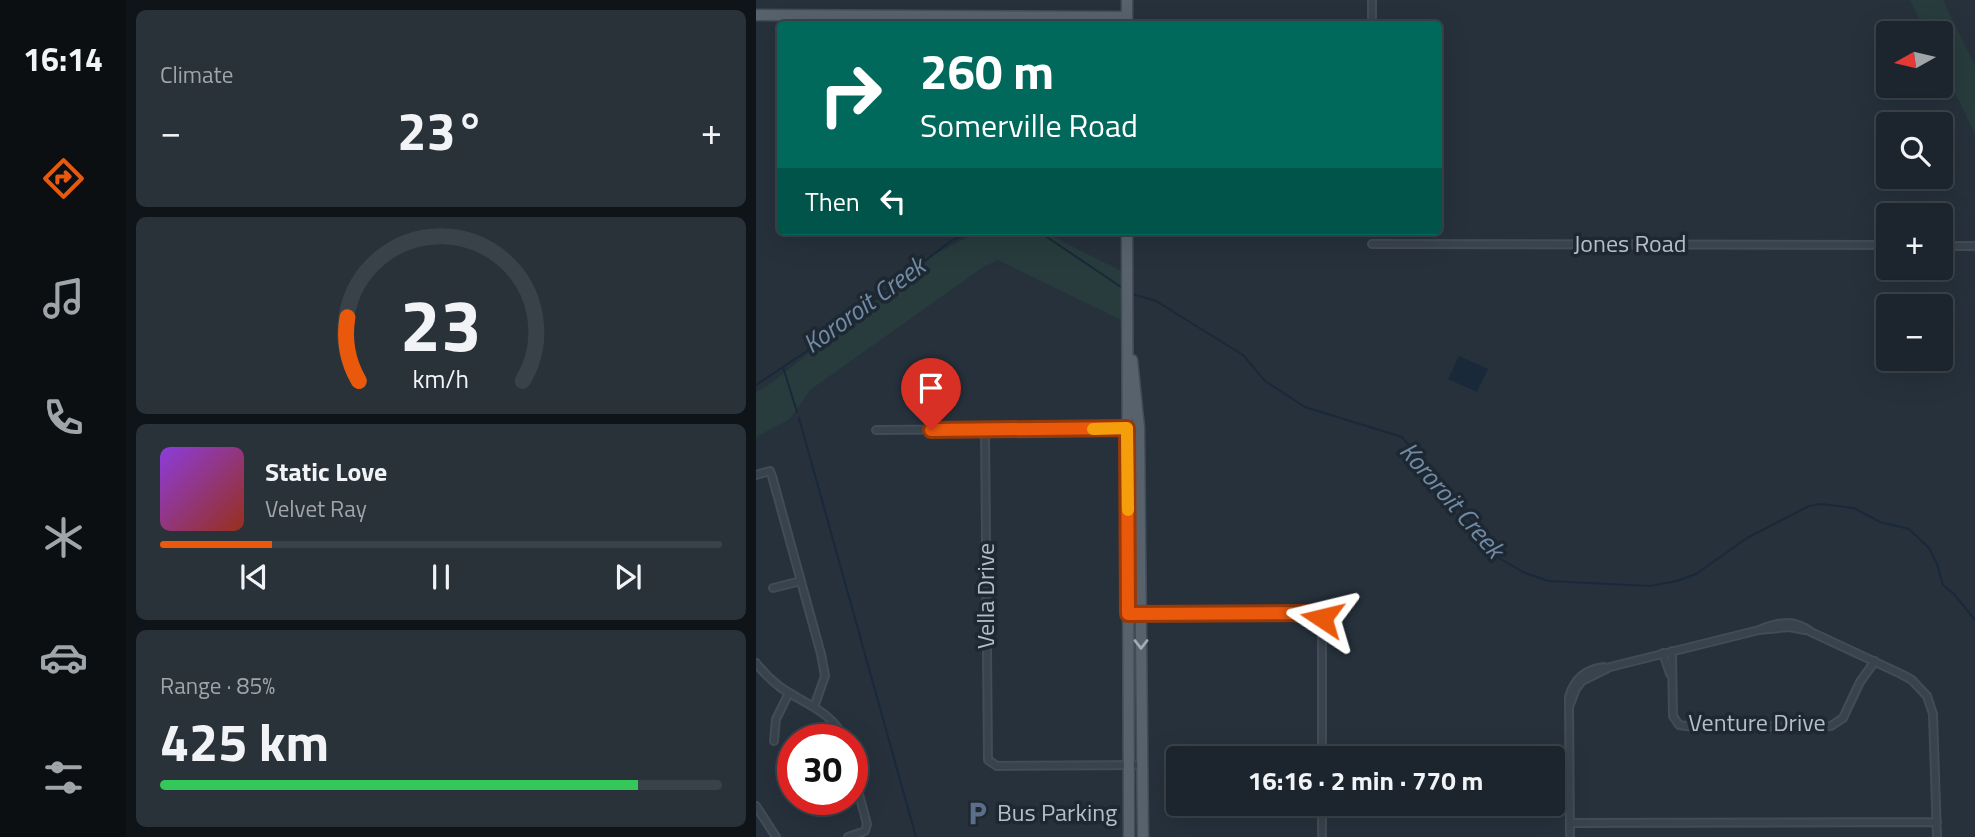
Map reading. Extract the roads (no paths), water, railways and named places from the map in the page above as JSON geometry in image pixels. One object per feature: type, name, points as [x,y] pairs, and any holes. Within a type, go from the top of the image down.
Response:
[{"type":"main road","points":[[756,15],[1127,21],[1127,0]]},
{"type":"main road","points":[[1127,235],[1129,837]]},
{"type":"main road","points":[[1127,332],[1135,379],[1139,428],[1143,837]]},
{"type":"street","points":[[1372,0],[1372,21]]},
{"type":"street","name":"Jones Road","points":[[1372,244],[1876,245]]},
{"type":"street","points":[[1953,246],[1975,246]]},
{"type":"street","points":[[876,430],[1139,428]]},
{"type":"street","name":"Vella Drive","points":[[985,430],[988,760],[997,766],[1142,765]]},
{"type":"street","points":[[756,475],[770,471],[772,475],[825,669],[824,683],[814,707]]},
{"type":"street","points":[[773,588],[801,581]]},
{"type":"street","points":[[1128,614],[1319,614],[1322,618],[1322,746]]},
{"type":"street","points":[[1570,837],[1570,707],[1582,681],[1610,667],[1663,653],[1759,630],[1789,628],[1811,632],[1871,659],[1912,680],[1922,689],[1931,705],[1937,837]]},
{"type":"street","name":"Venture Drive","points":[[1672,651],[1673,716],[1679,724],[1693,727],[1831,726],[1843,718],[1871,659]]},
{"type":"street","name":"Venture Drive","points":[[1663,653],[1671,676]]},
{"type":"street","points":[[756,663],[773,681],[835,724]]},
{"type":"street","points":[[774,741],[776,719],[789,693]]},
{"type":"street","points":[[756,806],[775,837]]},
{"type":"street","points":[[848,837],[865,831],[867,824],[865,815]]},
{"type":"street","points":[[1322,816],[1322,837]]},
{"type":"street","points":[[1570,822],[1937,822]]},
{"type":"water","points":[[1459,356],[1488,369],[1477,392],[1448,379]]},
{"type":"waterway","name":"Kororoit Creek","points":[[756,385],[819,343],[952,240],[965,235]]},
{"type":"waterway","name":"Kororoit Creek","points":[[1044,235],[1124,289]]},
{"type":"waterway","name":"Kororoit Creek","points":[[1132,294],[1156,301],[1243,355],[1265,381],[1305,407],[1402,437],[1491,545],[1497,557],[1525,573],[1549,581],[1650,586],[1677,581],[1696,574],[1747,538],[1809,506],[1821,504],[1854,508],[1880,522],[1909,529],[1929,548],[1943,585],[1975,620]]},
{"type":"waterway","points":[[783,367],[797,412]]},
{"type":"waterway","points":[[799,418],[916,837]]},
{"type":"place","name":"Bus Parking","points":[[977,813]]}]
